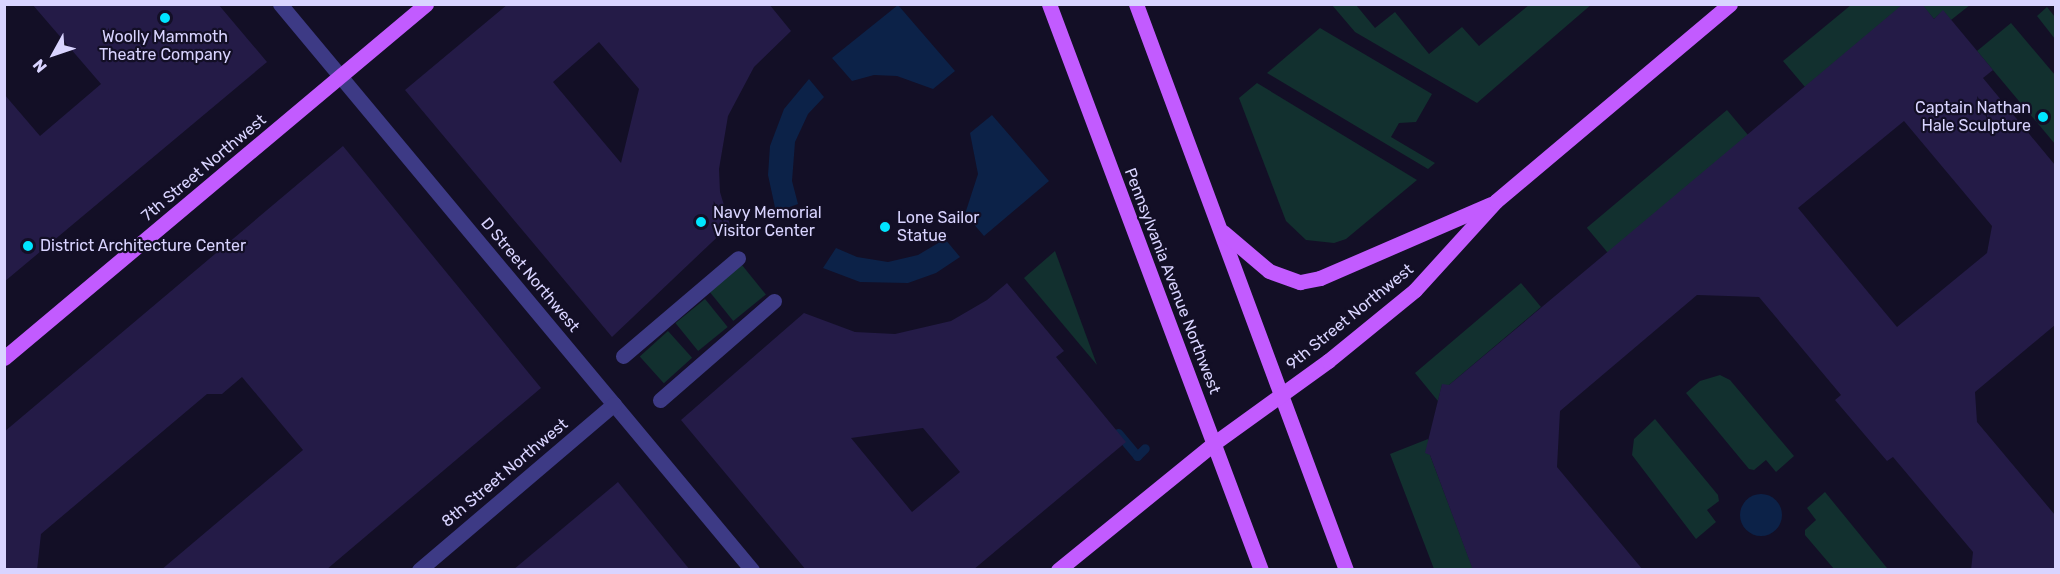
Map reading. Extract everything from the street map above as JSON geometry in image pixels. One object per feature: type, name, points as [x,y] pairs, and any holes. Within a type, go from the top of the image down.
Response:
[{"type":"main road","name":"7th Street Northwest","points":[[4,358],[426,4]]},
{"type":"main road","name":"Pennsylvania Avenue Northwest","points":[[1049,4],[1261,570]]},
{"type":"main road","points":[[1136,4],[1221,231],[1236,280],[1282,394],[1346,570]]},
{"type":"main road","name":"9th Street Northwest","points":[[1058,570],[1214,444],[1415,291],[1496,201],[1731,4]]},
{"type":"main road","points":[[1221,231],[1269,271],[1300,282],[1320,278],[1496,201]]},
{"type":"street","name":"D Street Northwest","points":[[280,4],[752,570]]},
{"type":"street","points":[[623,356],[738,258]]},
{"type":"street","points":[[660,400],[774,301]]},
{"type":"street","name":"8th Street Northwest","points":[[419,570],[614,404]]},
{"type":"green space","points":[[1592,4],[1477,103],[1355,32],[1332,5],[1356,5],[1375,28],[1395,12],[1429,54],[1462,27],[1479,46],[1529,5]]},
{"type":"green space","points":[[1851,5],[1903,5],[1805,87],[1783,61]]},
{"type":"green space","points":[[1922,5],[1970,5],[1951,20],[1943,11],[1934,19]]},
{"type":"green space","points":[[2047,7],[2055,17],[2055,39],[2037,16]]},
{"type":"green space","points":[[2011,23],[2055,75],[2055,144],[1977,51]]},
{"type":"green space","points":[[1320,28],[1432,94],[1416,122],[1399,123],[1391,137],[1435,163],[1428,169],[1267,73]]},
{"type":"green space","points":[[1257,83],[1417,180],[1346,239],[1334,243],[1306,240],[1286,221],[1239,98]]},
{"type":"green space","points":[[1727,110],[1748,135],[1608,253],[1587,228]]},
{"type":"green space","points":[[1055,251],[1097,365],[1024,278]]},
{"type":"green space","points":[[742,265],[766,295],[733,321],[709,291]]},
{"type":"green space","points":[[1521,283],[1541,307],[1449,385],[1442,385],[1438,401],[1415,373]]},
{"type":"green space","points":[[705,299],[728,327],[698,351],[675,323]]},
{"type":"green space","points":[[668,331],[692,358],[664,383],[640,356]]},
{"type":"green space","points":[[1720,375],[1730,380],[1794,456],[1776,472],[1766,460],[1754,470],[1749,469],[1686,393],[1700,381]]},
{"type":"green space","points":[[1655,419],[1718,495],[1719,501],[1707,510],[1716,522],[1696,539],[1632,455],[1634,439]]},
{"type":"green space","points":[[1428,439],[1430,455],[1473,569],[1434,569],[1390,454]]},
{"type":"green space","points":[[1825,492],[1888,569],[1834,569],[1805,535],[1805,530],[1816,520],[1807,508]]},
{"type":"water","points":[[898,5],[955,71],[933,89],[897,76],[874,75],[852,81],[832,58]]},
{"type":"water","points":[[809,79],[824,97],[808,114],[795,142],[792,181],[798,204],[776,212],[768,175],[770,146],[784,109]]},
{"type":"water","points":[[992,115],[1049,181],[984,236],[965,214],[978,174],[970,133]]},
{"type":"water","points":[[945,239],[960,257],[936,273],[908,283],[860,282],[823,268],[836,248],[857,257],[888,262],[918,255]]},
{"type":"water","points":[[1761,494],[1769,495],[1776,500],[1781,507],[1781,523],[1776,530],[1769,535],[1761,536],[1753,535],[1746,530],[1741,523],[1740,515],[1741,507],[1746,500],[1753,495]]},
{"type":"building","points":[[32,4],[218,4],[267,62],[4,282],[4,94],[40,136],[101,84]]},
{"type":"building","points":[[508,4],[769,4],[791,31],[754,67],[728,116],[719,169],[720,192],[730,225],[612,337],[405,90]],"holes":[[[599,42],[639,89],[621,163],[553,82]]]},
{"type":"building","points":[[1903,4],[1922,4],[1934,19],[1943,10],[1993,70],[1983,78],[2055,165],[2055,325],[1975,392],[1977,422],[2055,515],[2055,570],[1971,570],[1973,552],[1893,457],[1887,461],[1835,400],[1841,395],[1759,297],[1697,295],[1560,411],[1557,467],[1643,570],[1473,570],[1430,455],[1425,453],[1442,384],[1449,385]],"holes":[[[1904,121],[1992,226],[1987,253],[1897,327],[1798,208]]]},
{"type":"building","points":[[343,146],[541,388],[326,570],[161,570],[303,450],[242,377],[222,394],[207,394],[41,534],[37,570],[4,570],[4,432]]},
{"type":"building","points":[[1007,283],[1064,351],[1056,357],[1126,442],[973,570],[806,570],[681,420],[804,313],[855,332],[895,334],[951,321],[987,300]],"holes":[[[923,428],[960,472],[912,512],[851,438]]]},
{"type":"building","points":[[618,482],[690,570],[513,570]]},
{"type":"waterway","points":[[1118,433],[1137,456],[1145,448]]},
{"type":"place","name":"Woolly Mammoth Theatre Company","points":[[165,18]]},
{"type":"place","name":"Captain Nathan Hale Sculpture","points":[[2043,117]]},
{"type":"place","name":"Navy Memorial Visitor Center","points":[[701,222]]},
{"type":"place","name":"Lone Sailor Statue","points":[[885,227]]},
{"type":"place","name":"District Architecture Center","points":[[28,246]]}]
